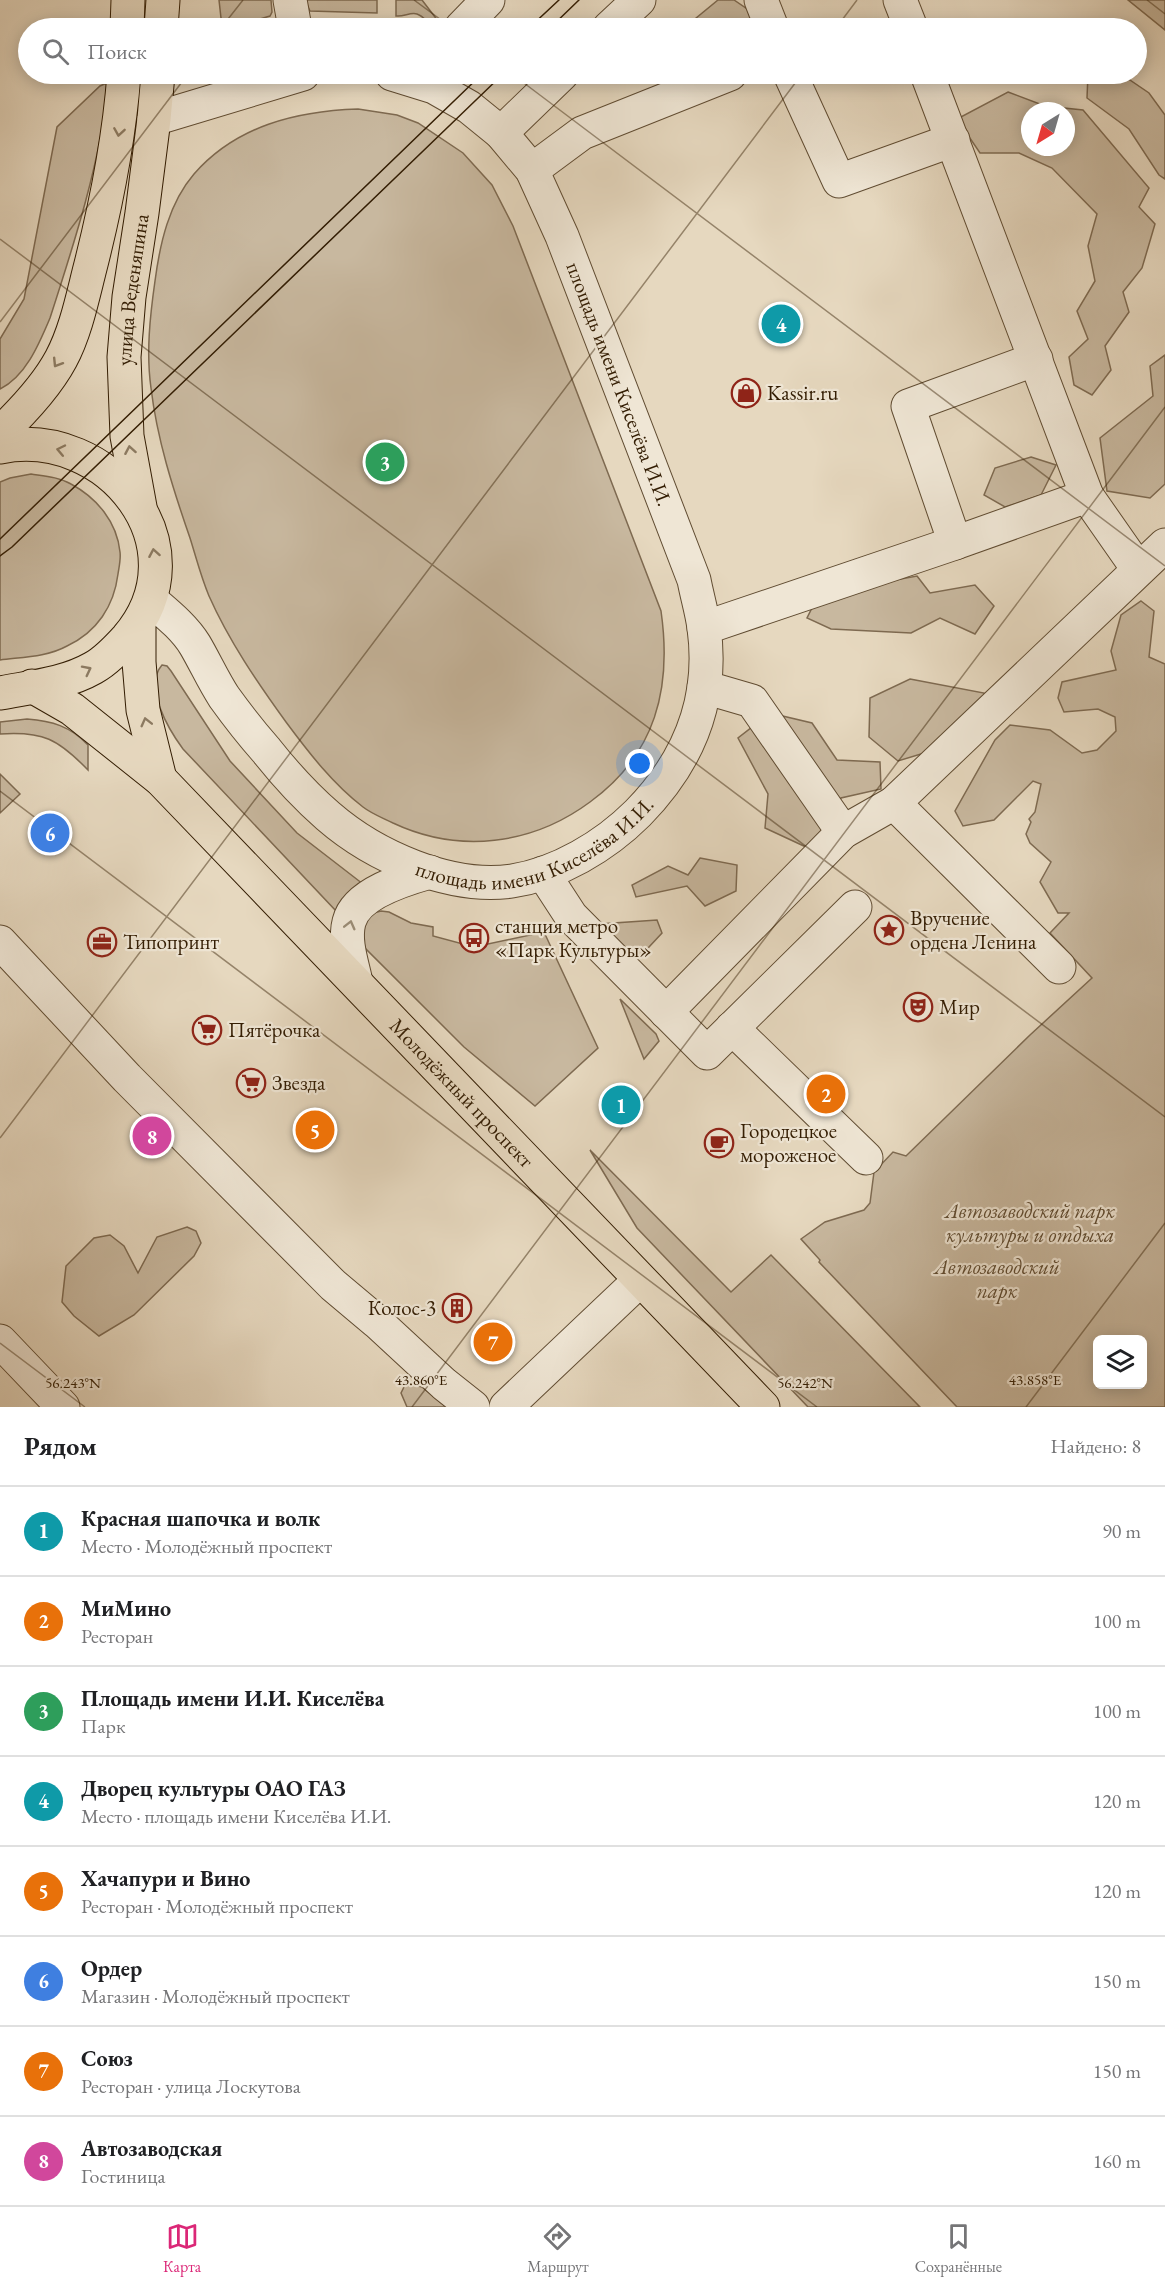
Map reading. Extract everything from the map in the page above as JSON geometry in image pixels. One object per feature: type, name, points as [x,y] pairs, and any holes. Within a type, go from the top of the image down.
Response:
[{"type":"main road","points":[[127,18],[128,0]]},
{"type":"main road","points":[[162,18],[163,0]]},
{"type":"main road","name":"улица Веденяпина","points":[[0,433],[24,410],[61,359],[79,309],[107,203],[121,119],[123,84]]},
{"type":"main road","name":"улица Веденяпина","points":[[140,507],[127,436],[124,357],[129,297],[157,84]]},
{"type":"main road","points":[[0,447],[13,444],[43,446],[73,452],[109,473],[140,507],[151,537],[156,564],[145,612],[139,662],[143,710],[160,779]]},
{"type":"main road","points":[[0,693],[69,679],[94,668],[118,649],[145,612]]},
{"type":"main road","name":"Молодёжный проспект","points":[[32,687],[72,709],[160,779],[763,1407]]},
{"type":"street","points":[[290,0],[293,18]]},
{"type":"street","points":[[471,18],[488,0]]},
{"type":"street","points":[[620,18],[639,0]]},
{"type":"street","points":[[761,0],[768,18]]},
{"type":"street","points":[[900,0],[907,18]]},
{"type":"street","points":[[154,119],[270,84]]},
{"type":"street","name":"площадь имени Киселёва И.И.","points":[[145,612],[174,620],[194,643],[223,696],[299,789],[329,818],[393,858],[430,872],[482,881],[511,881],[543,873],[599,845],[629,822],[659,791],[688,744],[696,726],[704,687],[706,649],[704,628],[690,569],[562,236],[532,170],[501,133],[441,84]]},
{"type":"street","points":[[501,133],[552,84]]},
{"type":"street","points":[[532,170],[582,133],[705,84]]},
{"type":"street","points":[[795,84],[839,181],[953,140]]},
{"type":"street","points":[[931,84],[1088,496],[1138,569]]},
{"type":"street","points":[[955,543],[908,406],[1036,359]]},
{"type":"street","points":[[704,628],[1088,496]]},
{"type":"street","points":[[666,1012],[843,832],[894,803],[1165,544]]},
{"type":"street","points":[[704,687],[752,701],[843,832]]},
{"type":"street","points":[[894,803],[1059,968]]},
{"type":"street","points":[[356,982],[347,939],[349,920],[359,906],[377,892],[401,880],[430,872]]},
{"type":"street","points":[[543,873],[571,916],[707,1053],[855,907]]},
{"type":"street","points":[[0,942],[127,1078],[333,1285],[472,1407]]},
{"type":"street","points":[[732,1028],[866,1158]]},
{"type":"street","points":[[507,1407],[640,1280]]},
{"type":"street","points":[[0,1341],[63,1407]]},
{"type":"green space","points":[[219,0],[271,0],[270,16],[221,18]]},
{"type":"green space","points":[[305,0],[377,0],[377,13],[310,11]]},
{"type":"green space","points":[[396,0],[422,0],[436,18],[423,18],[417,14],[396,16]]},
{"type":"green space","points":[[718,0],[734,0],[753,13],[753,18],[696,18]]},
{"type":"green space","points":[[1128,0],[1165,0],[1165,30]]},
{"type":"green space","points":[[109,84],[100,142],[77,231],[50,318],[24,368],[0,389],[0,339],[24,299],[57,127],[100,86]]},
{"type":"green space","points":[[1088,84],[1136,84],[1149,93],[1165,115],[1165,179],[1159,175],[1129,129],[1087,98]]},
{"type":"green space","points":[[1008,92],[1034,102],[1021,102],[1021,154],[980,153],[957,119]]},
{"type":"green space","points":[[358,109],[397,115],[418,123],[463,153],[492,185],[513,226],[661,611],[664,667],[661,693],[644,741],[630,763],[590,802],[568,817],[520,836],[469,841],[443,839],[418,833],[366,809],[322,768],[244,661],[217,613],[204,582],[166,464],[157,426],[149,361],[152,308],[163,238],[172,211],[185,185],[211,158],[248,133],[269,124],[312,113]]},
{"type":"green space","points":[[1075,109],[1083,110],[1149,188],[1139,207],[1155,224],[1142,268],[1123,292],[1129,312],[1105,346],[1111,370],[1092,395],[1074,385],[1069,357],[1088,339],[1077,311],[1095,281],[1088,246],[1097,214],[1052,168],[1026,156],[1075,156]]},
{"type":"green space","points":[[1165,355],[1165,484],[1150,498],[1107,491],[1100,438],[1153,396],[1150,366]]},
{"type":"green space","points":[[1031,457],[1056,465],[1041,495],[1005,507],[984,495],[995,468]]},
{"type":"green space","points":[[31,474],[66,482],[89,496],[104,512],[115,531],[120,552],[116,586],[102,617],[78,640],[59,650],[35,656],[0,660],[0,482]]},
{"type":"green space","points":[[917,576],[930,593],[975,585],[994,606],[975,634],[940,618],[911,633],[831,629],[807,618],[819,594]]},
{"type":"green space","name":"Автозаводский парк","points":[[1141,601],[1154,611],[1149,657],[1165,664],[1165,1407],[957,1407],[819,1262],[820,1260],[801,1239],[825,1222],[864,1210],[870,1203],[874,1172],[893,1152],[906,1156],[1092,978],[1050,933],[1069,913],[1058,913],[1040,882],[1051,862],[1030,843],[1026,834],[1031,822],[1029,819],[1035,812],[1041,784],[1033,781],[994,820],[963,826],[955,811],[995,740],[1010,725],[1050,730],[1082,753],[1097,750],[1116,731],[1115,717],[1098,709],[1064,712],[1058,698],[1062,682],[1116,670],[1111,651],[1121,615]]},
{"type":"green space","points":[[162,665],[167,666],[171,671],[230,761],[297,833],[363,884],[347,896],[338,913],[183,749],[165,720],[157,696],[155,685]]},
{"type":"green space","points":[[910,679],[984,693],[984,714],[944,747],[898,761],[869,737],[870,698]]},
{"type":"green space","points":[[770,713],[812,723],[837,760],[880,762],[881,789],[841,798],[831,822],[806,847],[765,828],[768,794],[738,738]]},
{"type":"green space","points":[[27,719],[45,721],[74,733],[88,745],[88,770],[68,751],[49,739],[28,734],[0,734],[0,722]]},
{"type":"green space","points":[[0,774],[20,794],[0,813]]},
{"type":"green space","points":[[700,858],[737,865],[736,891],[705,906],[687,886],[636,897],[632,885],[668,866],[688,875]]},
{"type":"green space","points":[[381,911],[389,912],[411,923],[433,927],[433,936],[474,947],[544,932],[598,1048],[535,1106],[464,1047],[365,948],[359,924],[366,915]]},
{"type":"green space","points":[[657,920],[662,933],[636,961],[600,924]]},
{"type":"green space","points":[[620,999],[656,1034],[659,1041],[644,1059]]},
{"type":"green space","points":[[590,1150],[731,1292],[771,1255],[920,1407],[808,1407],[637,1228]]},
{"type":"green space","points":[[187,1227],[196,1231],[201,1243],[194,1256],[134,1315],[99,1336],[74,1316],[62,1302],[66,1266],[94,1238],[110,1235],[124,1246],[138,1273],[157,1237]]},
{"type":"green space","points":[[406,1383],[422,1387],[446,1407],[407,1407],[401,1393]]},
{"type":"tram line","points":[[540,18],[559,0]]},
{"type":"tram line","points":[[560,18],[579,0]]},
{"type":"tram line","points":[[0,539],[472,84]]},
{"type":"tram line","points":[[0,556],[12,547],[493,84]]},
{"type":"place","name":"Дворец культуры ОАО ГАЗ","points":[[781,324]]},
{"type":"place","name":"Kassir.ru","points":[[746,393]]},
{"type":"place","name":"Площадь имени И.И. Киселёва","points":[[385,462]]},
{"type":"place","name":"Ордер","points":[[50,833]]},
{"type":"place","name":"Вручение ордена Ленина","points":[[889,930]]},
{"type":"place","name":"станция метро «Парк Культуры»","points":[[474,938]]},
{"type":"place","name":"Типопринт","points":[[102,942]]},
{"type":"place","name":"Мир","points":[[918,1007]]},
{"type":"place","name":"Пятёрочка","points":[[207,1030]]},
{"type":"place","name":"Звезда","points":[[251,1083]]},
{"type":"place","name":"МиМино","points":[[826,1094]]},
{"type":"place","name":"Красная шапочка и волк","points":[[621,1105]]},
{"type":"place","name":"Хачапури и Вино","points":[[315,1130]]},
{"type":"place","name":"Автозаводская","points":[[152,1136]]},
{"type":"place","name":"Городецкое мороженое","points":[[719,1143]]},
{"type":"place","name":"Колос-3","points":[[457,1308]]},
{"type":"place","name":"Союз","points":[[493,1342]]},
{"type":"park label","name":"Автозаводский парк культуры и отдыха","points":[[1030,1223]]}]
